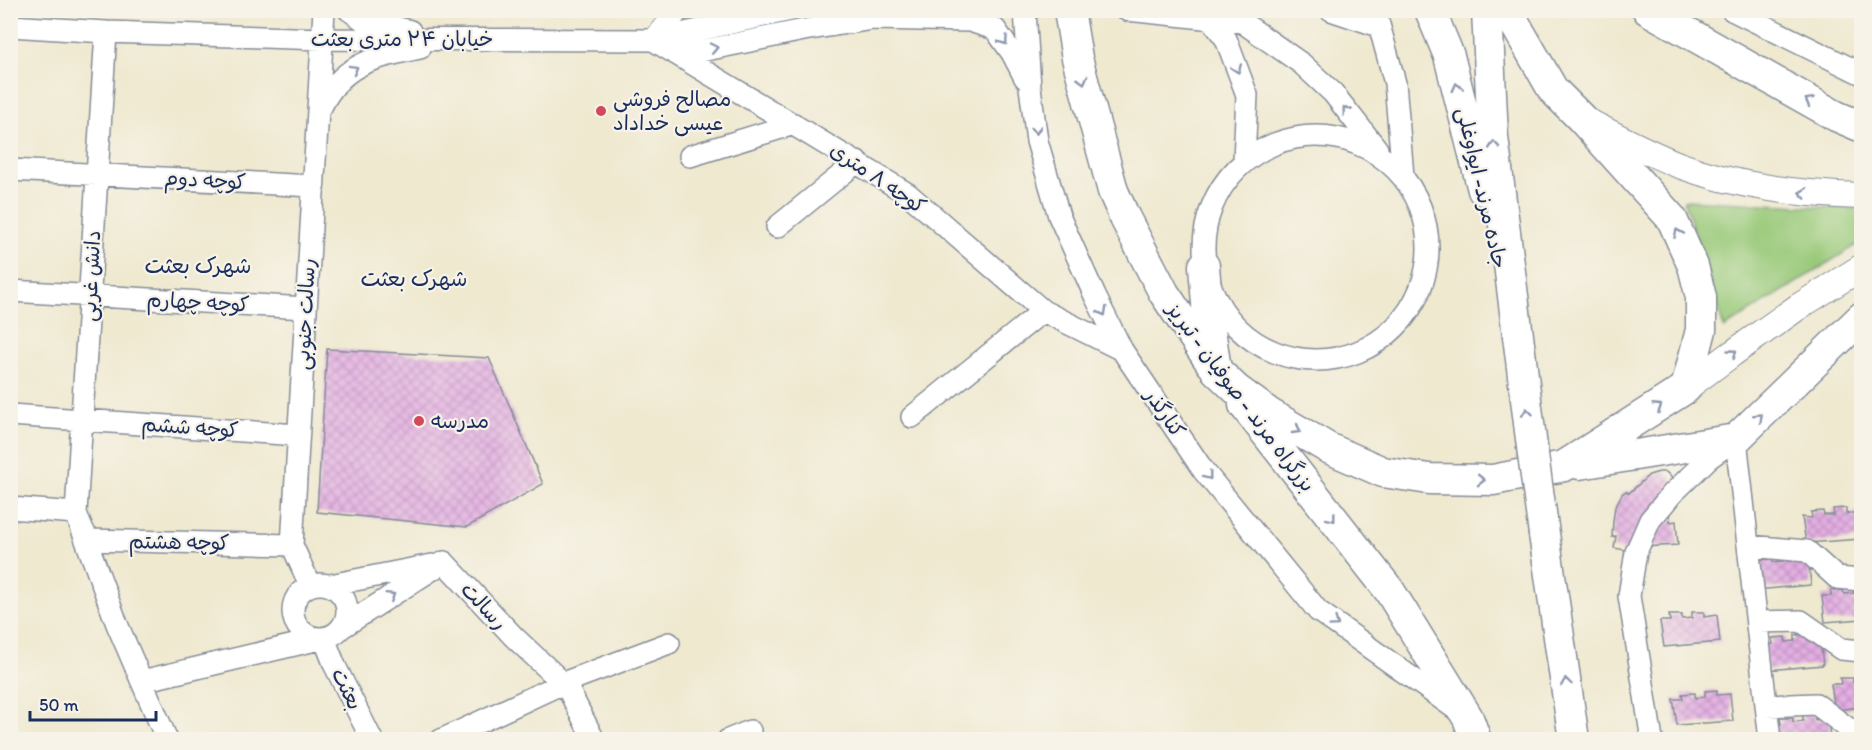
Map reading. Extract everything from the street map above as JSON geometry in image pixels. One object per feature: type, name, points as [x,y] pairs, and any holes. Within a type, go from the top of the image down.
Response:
[{"type":"highway","name":"جاده مرند- ایواوغلی","points":[[1430,10],[1449,56],[1493,230],[1521,369]]},
{"type":"highway","points":[[1487,10],[1493,137],[1521,369],[1574,740]]},
{"type":"highway","points":[[1507,10],[1553,90],[1672,219],[1693,266],[1701,297],[1701,330],[1686,388],[1564,466]]},
{"type":"highway","points":[[1648,10],[1825,110],[1862,127]]},
{"type":"highway","name":"بزرگراه مرند - صوفیان - تبریز","points":[[1070,17],[1077,58],[1113,191],[1164,293],[1216,370],[1389,590],[1472,728]]},
{"type":"highway","points":[[1144,256],[1218,311]]},
{"type":"highway","points":[[1204,266],[1218,311],[1216,370],[1236,389],[1270,414],[1328,448],[1383,472],[1430,479],[1494,480],[1564,466],[1736,439],[1862,316]]},
{"type":"main road","points":[[1581,118],[1680,166],[1736,183],[1812,194],[1862,196]]},
{"type":"main road","points":[[1686,388],[1797,307],[1862,267]]},
{"type":"street","name":"رسالت جنوبی","points":[[324,10],[292,545],[320,585],[339,591],[345,599],[346,619],[333,633]]},
{"type":"street","points":[[349,10],[362,19],[451,40]]},
{"type":"street","points":[[679,10],[654,40],[701,51],[804,30],[873,19],[970,21],[995,29],[1012,53],[1030,87]]},
{"type":"street","name":"خیابان ۲۴ متری بعثت","points":[[10,27],[323,39],[654,40],[791,10]]},
{"type":"street","name":"کنارگذر","points":[[1025,10],[1030,87],[1037,141],[1059,216],[1122,350],[1203,470],[1318,611],[1472,728]]},
{"type":"street","points":[[1127,10],[1242,22],[1302,64],[1333,93],[1382,156],[1403,176],[1419,201],[1428,229],[1428,259],[1422,288],[1408,313],[1387,335],[1362,350],[1334,359],[1304,360],[1276,353],[1250,339],[1218,311]]},
{"type":"street","points":[[1331,10],[1377,18],[1395,83],[1403,176]]},
{"type":"street","points":[[1732,10],[1862,74]]},
{"type":"street","points":[[1210,18],[1226,39],[1247,95],[1244,161]]},
{"type":"street","name":"دانش غربی","points":[[77,516],[106,32]]},
{"type":"street","points":[[318,113],[328,92],[337,80],[358,66],[378,58],[451,40]]},
{"type":"street","name":"کوچه ۸ متری","points":[[654,40],[908,194],[1042,311],[1122,350]]},
{"type":"street","points":[[690,156],[794,124]]},
{"type":"street","points":[[1204,266],[1203,236],[1210,208],[1224,182],[1244,161],[1269,145],[1298,136],[1327,135],[1356,142],[1382,156]]},
{"type":"street","points":[[777,227],[857,162]]},
{"type":"street","name":"کوچه دوم","points":[[10,170],[313,186]]},
{"type":"street","name":"کوچه چهارم","points":[[10,291],[306,308]]},
{"type":"street","points":[[912,417],[1042,311]]},
{"type":"street","name":"کوچه ششم","points":[[10,415],[298,435]]},
{"type":"street","points":[[1652,740],[1629,596],[1636,552],[1650,520],[1665,502],[1708,458],[1736,439],[1770,740]]},
{"type":"street","points":[[10,508],[77,516],[117,624],[167,740]]},
{"type":"street","name":"کوچه هشتم","points":[[77,516],[88,540],[292,545]]},
{"type":"street","points":[[1748,546],[1807,550],[1837,578],[1862,580]]},
{"type":"street","points":[[320,585],[302,590],[295,597],[292,607],[297,627],[304,634],[314,638],[333,633],[444,562]]},
{"type":"street","name":"رسالت","points":[[320,585],[444,562],[514,637],[562,683],[570,693],[594,740]]},
{"type":"street","points":[[1757,622],[1801,621],[1841,649],[1862,651]]},
{"type":"street","points":[[142,681],[333,633]]},
{"type":"street","name":"بعثت","points":[[333,633],[335,666],[372,740]]},
{"type":"street","points":[[441,740],[562,683],[669,643]]},
{"type":"street","points":[[1766,706],[1816,704],[1849,729],[1862,730]]},
{"type":"street","points":[[728,740],[750,730]]},
{"type":"green space","points":[[1684,200],[1861,209],[1861,242],[1724,328]]},
{"type":"building","name":"مدرسه","points":[[327,349],[489,358],[543,484],[467,527],[317,512]]},
{"type":"building","points":[[1666,472],[1672,478],[1673,495],[1668,494],[1670,522],[1676,521],[1678,545],[1642,547],[1642,553],[1614,548],[1616,536],[1612,537],[1615,507],[1622,494],[1626,491],[1629,493],[1649,475]]},
{"type":"building","points":[[1846,508],[1846,514],[1859,512],[1861,539],[1806,543],[1802,517],[1812,518],[1811,512],[1823,511],[1824,515],[1834,515],[1833,509]]},
{"type":"building","points":[[1783,555],[1808,558],[1811,585],[1755,590],[1751,563],[1761,564],[1760,558],[1773,557],[1773,562],[1783,561]]},
{"type":"building","points":[[1853,587],[1862,587],[1862,619],[1825,622],[1822,596],[1831,596],[1831,590],[1843,590],[1844,594],[1854,593]]},
{"type":"building","points":[[1692,612],[1704,612],[1704,617],[1717,615],[1720,642],[1664,647],[1660,621],[1670,621],[1669,615],[1682,615],[1682,619],[1692,618]]},
{"type":"building","points":[[1807,634],[1808,640],[1820,638],[1823,665],[1767,670],[1764,644],[1773,644],[1772,638],[1785,637],[1786,642],[1795,641],[1795,635]]},
{"type":"building","points":[[1840,678],[1853,678],[1853,682],[1862,681],[1862,707],[1835,710],[1831,684],[1841,684]]},
{"type":"building","points":[[1717,690],[1717,695],[1730,694],[1733,721],[1677,725],[1673,699],[1683,699],[1682,694],[1695,693],[1695,698],[1705,697],[1705,691]]},
{"type":"building","points":[[1803,715],[1815,715],[1815,720],[1828,718],[1830,740],[1774,740],[1771,724],[1781,724],[1780,718],[1793,718],[1793,722],[1803,721]]},
{"type":"place","name":"مصالح فروشی عیسی خداداد","points":[[601,111]]},
{"type":"place","name":"مدرسه","points":[[419,421]]},
{"type":"district","name":"شهرک بعثت","points":[[198,265]]},
{"type":"district","name":"شهرک بعثت","points":[[414,278]]}]
